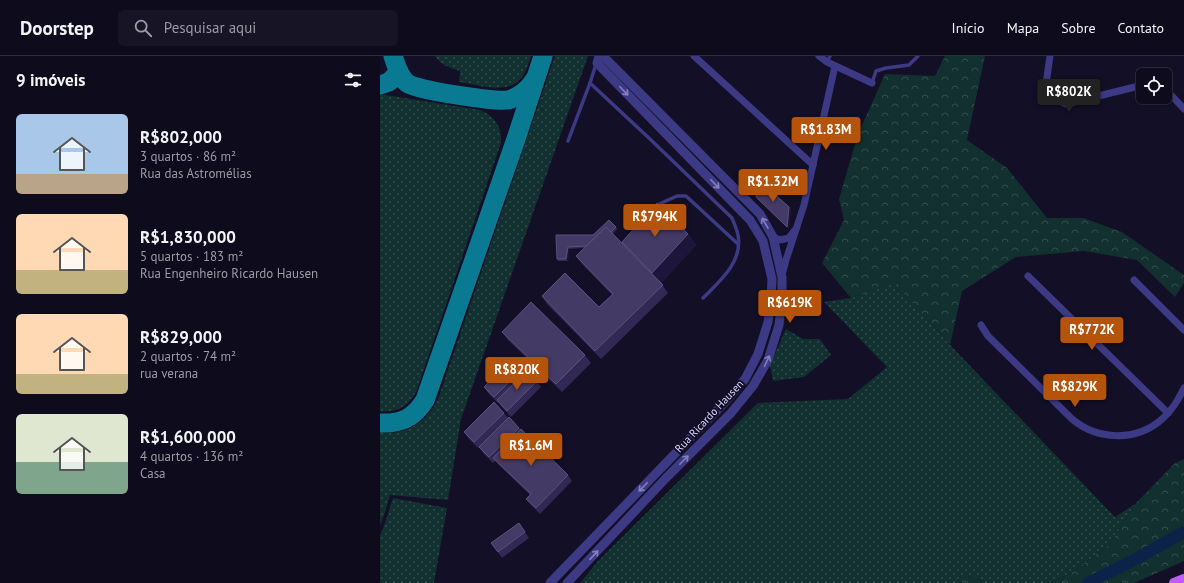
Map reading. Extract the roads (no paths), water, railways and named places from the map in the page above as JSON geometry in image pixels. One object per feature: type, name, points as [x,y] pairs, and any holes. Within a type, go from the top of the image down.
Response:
[{"type":"main road","points":[[1174,583],[1184,579]]},
{"type":"street","points":[[694,56],[813,165]]},
{"type":"street","points":[[819,56],[828,59],[835,66],[872,83]]},
{"type":"street","points":[[1050,56],[1046,84],[1049,96],[1066,104],[1136,87]]},
{"type":"street","name":"Rua Ricardo Hausen","points":[[567,583],[666,478],[731,413],[753,386],[768,360],[779,325],[782,298],[782,277],[773,237],[760,214],[599,58]]},
{"type":"street","name":"Rua Ricardo Hausen","points":[[550,583],[725,402],[745,379],[758,354],[768,322],[771,300],[772,279],[764,242],[750,220],[599,58]]},
{"type":"street","points":[[782,277],[804,205],[835,66]]},
{"type":"street","points":[[1172,96],[1184,109]]},
{"type":"street","points":[[773,237],[780,240],[789,238],[796,230]]},
{"type":"street","points":[[1028,276],[1168,413]]},
{"type":"street","points":[[1134,280],[1184,330]]},
{"type":"street","points":[[981,325],[988,336],[1072,419],[1079,425],[1098,434],[1118,436],[1134,434],[1145,430],[1156,424],[1168,413],[1174,406],[1184,388]]},
{"type":"lane","points":[[872,83],[876,71],[909,65],[918,56]]},
{"type":"lane","points":[[568,142],[599,58]]},
{"type":"lane","points":[[590,83],[732,218],[738,235],[737,256],[728,272],[703,298]]},
{"type":"lane","points":[[657,205],[677,196],[686,196],[738,244]]},
{"type":"waterway","points":[[1088,583],[1136,559],[1184,532]]}]
